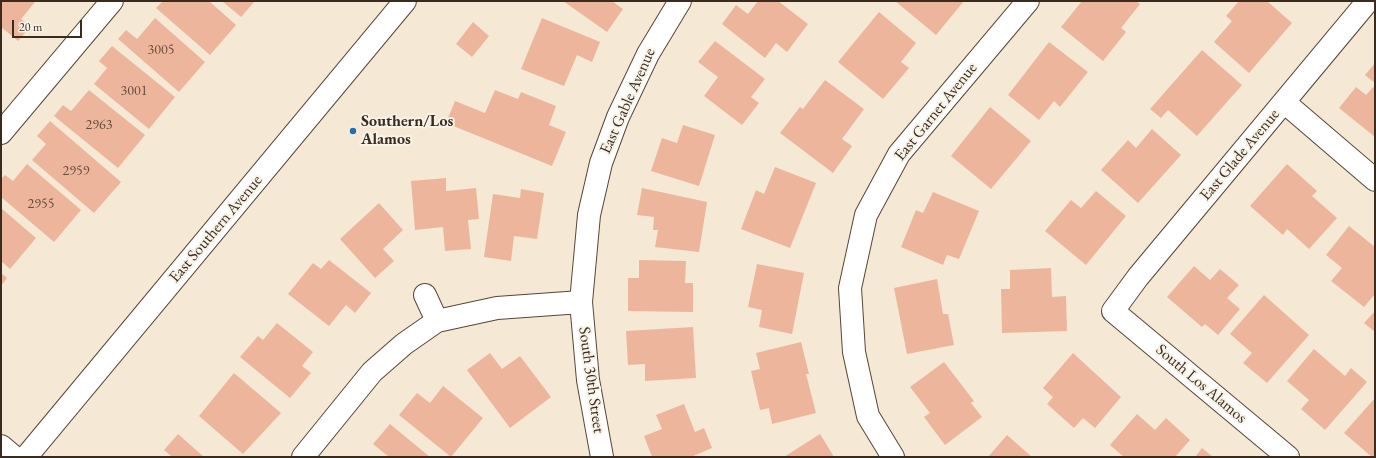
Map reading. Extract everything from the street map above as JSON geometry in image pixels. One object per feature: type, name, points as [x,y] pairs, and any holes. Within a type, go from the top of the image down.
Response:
[{"type":"street","points":[[1,133],[112,1]]},
{"type":"street","name":"East Southern Avenue","points":[[26,457],[405,1]]},
{"type":"street","name":"East Gable Avenue","points":[[581,302],[589,215],[600,163],[618,117],[648,54],[680,1]]},
{"type":"street","name":"East Garnet Avenue","points":[[893,457],[868,416],[854,352],[850,288],[866,215],[899,154],[1028,1]]},
{"type":"street","name":"East Glade Avenue","points":[[1113,311],[1138,277],[1368,1]]},
{"type":"street","points":[[1284,102],[1375,180]]},
{"type":"street","points":[[425,295],[437,321]]},
{"type":"street","points":[[303,457],[372,372],[404,344],[437,321],[497,308],[581,302]]},
{"type":"street","name":"South 30th Street","points":[[581,302],[588,380],[602,457]]},
{"type":"street","name":"South Los Alamos","points":[[1113,311],[1288,457]]},
{"type":"street","points":[[1,446],[14,457]]},
{"type":"building","points":[[1,1],[35,2],[21,19],[30,27],[18,41],[1,27]]},
{"type":"building","points":[[163,1],[209,1],[236,25],[210,55],[156,8]]},
{"type":"building","points":[[222,1],[255,1],[241,17]]},
{"type":"building","points":[[563,1],[612,1],[623,9],[607,32]]},
{"type":"building","points":[[758,1],[778,1],[808,24],[787,52],[776,43],[765,58],[722,24],[736,5],[748,14]]},
{"type":"building","points":[[895,1],[964,1],[936,35]]},
{"type":"building","points":[[1082,1],[1136,1],[1140,4],[1121,28],[1126,32],[1103,61],[1061,27]]},
{"type":"building","points":[[1239,1],[1267,1],[1292,23],[1249,73],[1214,42],[1232,21],[1226,16]]},
{"type":"building","points":[[879,12],[916,43],[901,62],[909,68],[883,99],[838,62]]},
{"type":"building","points":[[155,18],[205,62],[179,92],[118,39],[126,30],[137,39]]},
{"type":"building","points":[[542,18],[600,42],[592,62],[577,55],[564,86],[521,69]]},
{"type":"building","points":[[473,22],[489,36],[472,57],[456,44]]},
{"type":"building","points":[[715,41],[765,79],[751,97],[759,103],[742,125],[704,96],[718,77],[698,62]]},
{"type":"building","points":[[1049,42],[1088,72],[1060,107],[1054,101],[1039,120],[1008,95]]},
{"type":"building","points":[[112,46],[175,97],[149,129],[94,84],[107,68],[99,61]]},
{"type":"building","points":[[1202,50],[1242,85],[1197,136],[1168,110],[1161,118],[1150,109]]},
{"type":"building","points":[[1375,63],[1375,83],[1365,75]]},
{"type":"building","points":[[825,80],[864,109],[842,139],[852,146],[833,173],[780,133],[800,107],[803,109]]},
{"type":"building","points":[[1375,85],[1375,137],[1339,108],[1356,87],[1366,95]]},
{"type":"building","points":[[89,90],[145,135],[118,168],[54,116],[63,105],[71,111]]},
{"type":"building","points":[[495,90],[518,99],[521,92],[556,106],[549,125],[566,132],[552,166],[446,123],[455,101],[485,113]]},
{"type":"building","points":[[990,107],[1031,141],[991,189],[951,156]]},
{"type":"building","points":[[50,121],[121,182],[94,213],[32,160],[46,144],[37,136]]},
{"type":"building","points":[[683,125],[715,135],[699,186],[651,171],[662,138],[677,143]]},
{"type":"building","points":[[1152,129],[1181,155],[1138,203],[1101,170],[1128,140],[1136,148]]},
{"type":"building","points":[[27,164],[81,210],[54,242],[1,197],[1,179],[5,175],[13,181]]},
{"type":"building","points":[[1287,164],[1317,191],[1312,196],[1337,218],[1309,249],[1287,229],[1283,235],[1250,206]]},
{"type":"building","points":[[775,167],[816,183],[790,248],[741,229],[756,190],[764,194]]},
{"type":"building","points":[[446,178],[446,191],[476,188],[479,219],[468,220],[471,249],[445,251],[443,227],[415,230],[411,181]]},
{"type":"building","points":[[642,188],[707,202],[699,252],[655,247],[658,230],[653,230],[654,217],[637,215]]},
{"type":"building","points":[[521,189],[544,193],[537,239],[514,236],[511,261],[484,257],[493,194],[520,198]]},
{"type":"building","points":[[1096,191],[1126,216],[1086,265],[1045,231],[1071,200],[1081,208]]},
{"type":"building","points":[[933,192],[979,211],[959,259],[947,255],[943,265],[901,247],[916,210],[923,213]]},
{"type":"building","points":[[379,203],[403,230],[383,249],[394,261],[375,278],[340,239]]},
{"type":"building","points":[[1,208],[36,238],[10,269],[1,261]]},
{"type":"building","points":[[1349,226],[1375,247],[1375,294],[1364,307],[1331,281],[1342,268],[1326,255]]},
{"type":"building","points":[[329,260],[371,293],[355,313],[346,305],[329,326],[288,294],[313,263],[321,269]]},
{"type":"building","points":[[639,260],[686,261],[685,283],[693,283],[693,312],[628,311],[628,278],[639,278]]},
{"type":"building","points":[[757,264],[804,273],[792,334],[759,327],[762,310],[748,307]]},
{"type":"building","points":[[1194,266],[1210,280],[1220,269],[1239,285],[1227,298],[1240,309],[1218,335],[1205,324],[1202,327],[1167,297]]},
{"type":"building","points":[[1051,268],[1052,297],[1066,296],[1067,331],[1002,333],[1001,289],[1010,289],[1010,270]]},
{"type":"building","points":[[1,273],[7,278],[1,286]]},
{"type":"building","points":[[937,279],[943,314],[948,314],[954,345],[907,354],[894,288]]},
{"type":"building","points":[[1264,295],[1309,335],[1267,383],[1243,363],[1252,353],[1230,334]]},
{"type":"building","points":[[1375,311],[1375,332],[1364,323]]},
{"type":"building","points":[[277,323],[313,352],[302,366],[311,373],[290,398],[240,357],[258,336],[263,340]]},
{"type":"building","points":[[693,327],[696,378],[645,381],[645,364],[628,365],[626,331]]},
{"type":"building","points":[[801,342],[809,374],[806,374],[816,413],[772,424],[769,408],[760,410],[751,371],[760,369],[756,353]]},
{"type":"building","points":[[1314,349],[1345,376],[1351,368],[1367,382],[1325,430],[1301,409],[1309,400],[1287,381]]},
{"type":"building","points":[[490,353],[502,369],[520,356],[551,397],[510,428],[467,370]]},
{"type":"building","points":[[1073,353],[1121,397],[1095,428],[1083,418],[1074,428],[1047,404],[1053,397],[1043,388]]},
{"type":"building","points":[[944,362],[974,401],[971,403],[982,417],[945,445],[924,417],[930,413],[910,387]]},
{"type":"building","points":[[234,373],[281,413],[243,454],[199,416]]},
{"type":"building","points":[[443,386],[483,418],[451,457],[399,415],[417,393],[430,403]]},
{"type":"building","points":[[1375,398],[1375,457],[1372,457],[1344,433]]},
{"type":"building","points":[[684,404],[695,432],[704,428],[712,448],[691,457],[652,457],[644,436],[662,429],[656,415]]},
{"type":"building","points":[[1137,414],[1155,430],[1166,418],[1190,440],[1175,457],[1124,457],[1110,445]]},
{"type":"building","points":[[390,424],[430,457],[389,457],[373,444]]},
{"type":"building","points":[[178,434],[204,457],[172,457],[164,450]]},
{"type":"building","points":[[820,434],[834,457],[784,457]]},
{"type":"building","points":[[1007,435],[1032,457],[988,457]]},
{"type":"building","points":[[1202,448],[1213,457],[1195,457]]},
{"type":"place","name":"Southern/Los Alamos","points":[[353,131]]}]
